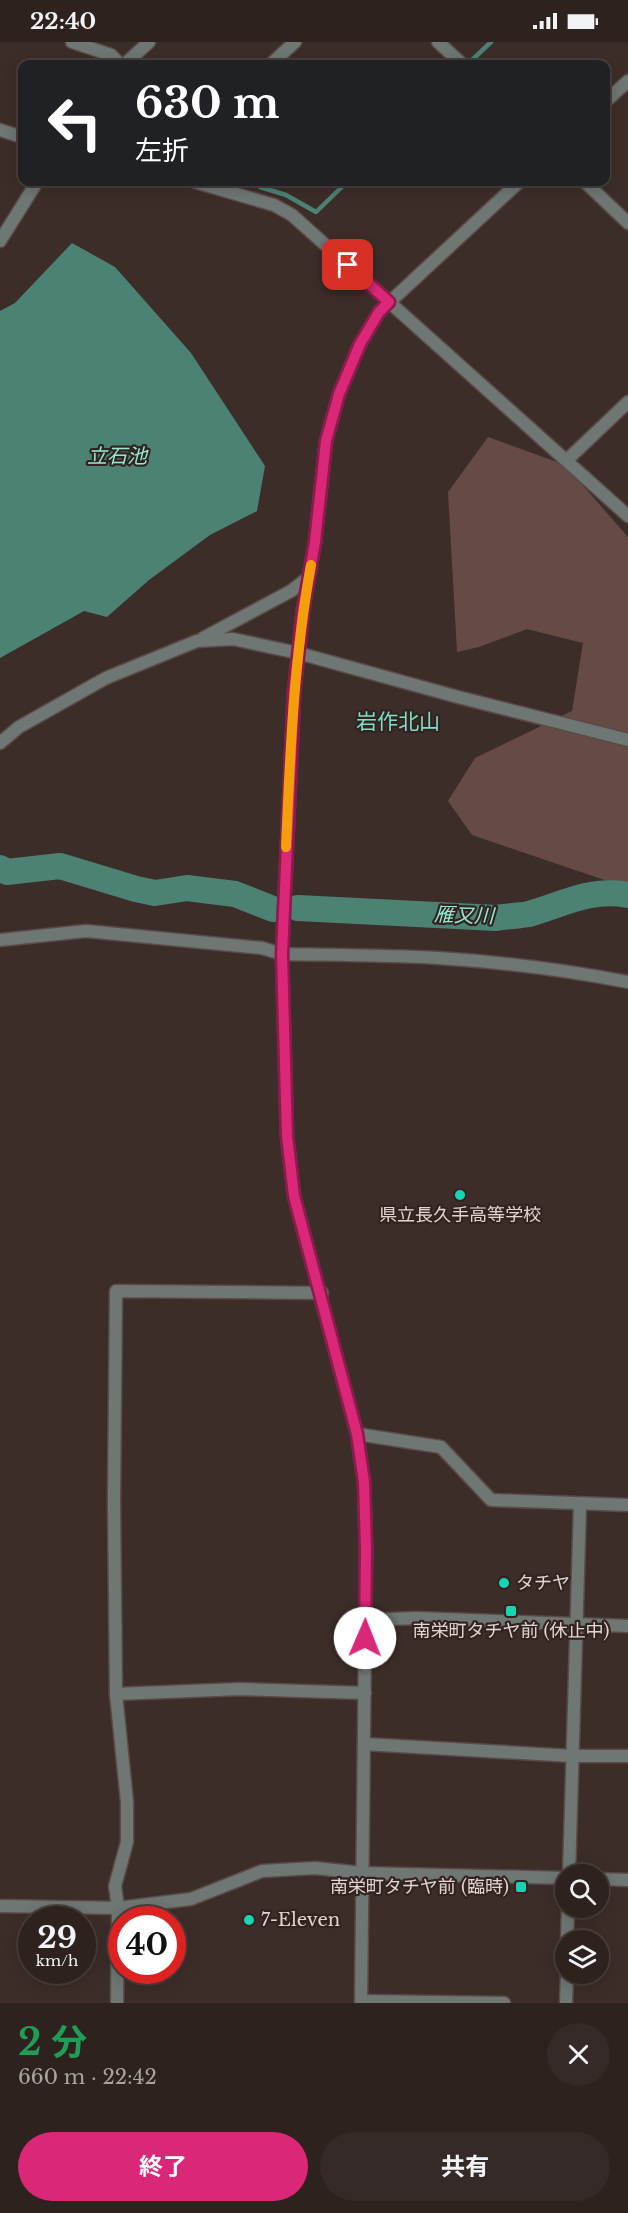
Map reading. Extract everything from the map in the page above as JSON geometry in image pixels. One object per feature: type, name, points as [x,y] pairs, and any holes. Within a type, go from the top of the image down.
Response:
[{"type":"street","points":[[72,42],[111,55],[116,60]]},
{"type":"street","points":[[130,60],[149,42]]},
{"type":"street","points":[[275,60],[295,42]]},
{"type":"street","points":[[438,42],[458,60]]},
{"type":"street","points":[[610,97],[628,81]]},
{"type":"street","points":[[0,130],[18,135]]},
{"type":"street","points":[[0,241],[35,186]]},
{"type":"street","points":[[209,186],[274,205],[292,215],[628,516]]},
{"type":"street","points":[[504,2003],[361,2002],[366,1620],[364,1482],[357,1434],[339,1369],[322,1293],[294,1196],[287,1136],[282,954],[292,727],[298,653],[315,542],[326,441],[339,394],[360,344],[379,312],[515,186]]},
{"type":"street","points":[[589,186],[628,223]]},
{"type":"street","points":[[567,460],[628,402]]},
{"type":"street","points":[[0,743],[19,728],[106,678],[196,641],[291,591],[308,578]]},
{"type":"street","points":[[196,641],[233,639],[298,653],[628,740]]},
{"type":"street","points":[[0,940],[86,931],[262,948],[282,954],[436,958],[501,963],[628,982]]},
{"type":"street","points":[[118,1906],[115,1886],[127,1842],[127,1802],[116,1694],[114,1498],[116,1292],[322,1293]]},
{"type":"street","points":[[357,1434],[441,1446],[491,1500],[628,1505]]},
{"type":"street","points":[[569,1864],[580,1505]]},
{"type":"street","points":[[366,1620],[417,1618],[628,1626]]},
{"type":"street","points":[[116,1694],[240,1689],[365,1693]]},
{"type":"street","points":[[364,1744],[573,1756],[628,1756]]},
{"type":"street","points":[[134,1906],[191,1899],[262,1871],[315,1868],[362,1873],[555,1878]]},
{"type":"street","points":[[609,1879],[628,1880]]},
{"type":"street","points":[[0,1905],[108,1908]]},
{"type":"street","points":[[117,1984],[117,2003]]},
{"type":"street","points":[[566,2003],[567,1984]]},
{"type":"shaded area","points":[[488,437],[565,465],[628,537],[628,888],[472,835],[448,801],[475,758],[572,711],[583,643],[527,629],[479,647],[457,652],[448,492]]},
{"type":"water","name":"立石池","points":[[72,243],[115,267],[191,353],[265,466],[257,511],[210,535],[149,580],[107,617],[84,611],[0,658],[0,311],[15,303]]},
{"type":"waterway","points":[[472,60],[491,42]]},
{"type":"waterway","points":[[260,187],[286,195],[316,212],[343,186]]},
{"type":"waterway","name":"雁又川","points":[[0,868],[7,872],[60,866],[155,893],[187,888],[235,894],[273,909]]},
{"type":"waterway","name":"雁又川","points":[[298,908],[496,918],[529,914],[589,895],[614,893],[628,895]]},
{"type":"slow traffic","points":[[286,847],[294,693],[303,610],[311,565]]},
{"type":"place","name":"県立長久手高等学校","points":[[460,1195]]},
{"type":"place","name":"タチヤ","points":[[504,1583]]},
{"type":"place","name":"南栄町タチヤ前 (休止中)","points":[[511,1611]]},
{"type":"place","name":"南栄町タチヤ前 (臨時)","points":[[521,1887]]},
{"type":"place","name":"7-Eleven","points":[[249,1920]]},
{"type":"district","name":"岩作北山","points":[[398,722]]},
{"type":"route","points":[[348,265],[389,302],[379,312],[360,344],[339,394],[326,441],[315,542],[303,610],[294,693],[282,954],[287,1136],[294,1196],[322,1293],[339,1369],[357,1434],[364,1482],[365,1638]]}]
